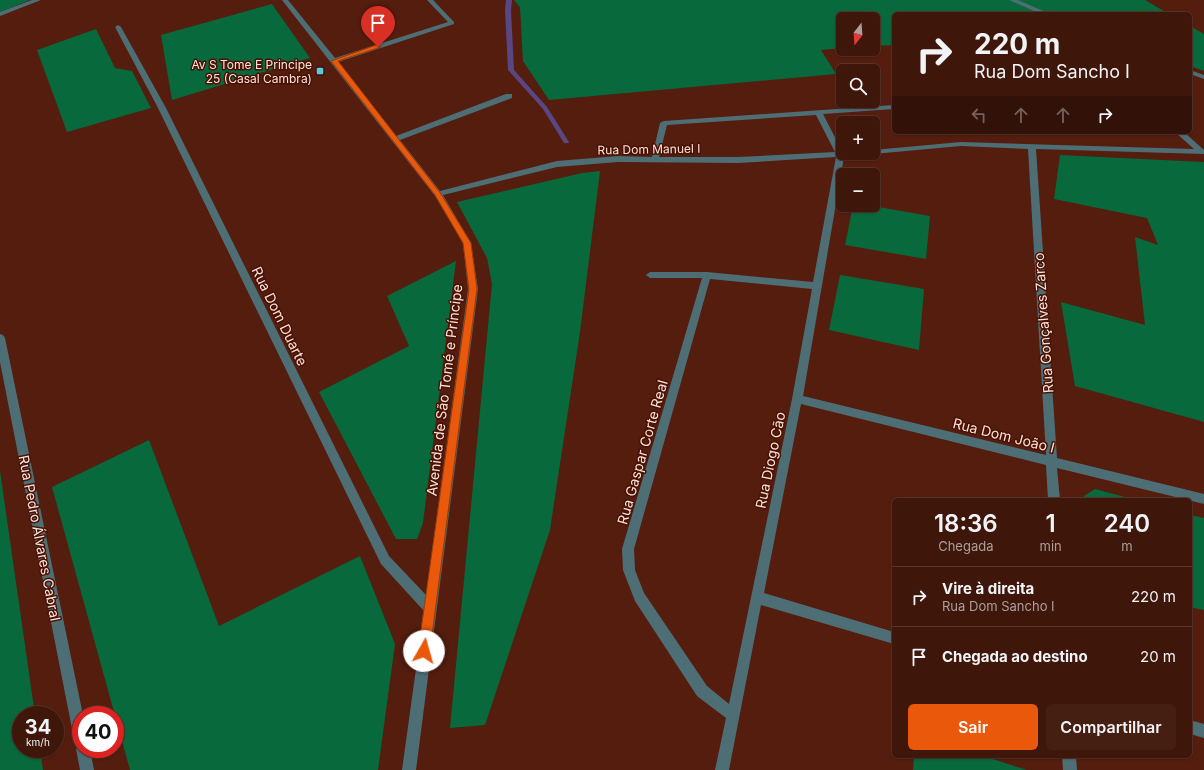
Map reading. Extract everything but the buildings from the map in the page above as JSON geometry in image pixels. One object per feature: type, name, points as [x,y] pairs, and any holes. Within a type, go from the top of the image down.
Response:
[{"type":"street","points":[[0,14],[38,0]]},
{"type":"street","name":"Avenida de São Tomé e Príncipe","points":[[285,0],[438,194],[467,243],[473,289],[409,770]]},
{"type":"street","points":[[334,61],[452,23],[430,0]]},
{"type":"street","points":[[1012,0],[1042,12]]},
{"type":"street","name":"Rua Dom Duarte","points":[[118,27],[162,108],[386,560],[430,608]]},
{"type":"street","points":[[1192,73],[1204,77]]},
{"type":"street","points":[[395,139],[509,96]]},
{"type":"street","points":[[655,159],[664,122],[892,107]]},
{"type":"street","points":[[818,112],[836,147]]},
{"type":"street","points":[[1181,134],[1203,152]]},
{"type":"street","points":[[880,151],[961,144],[1203,152]]},
{"type":"street","name":"Rua Gonçalves Zarco","points":[[1032,146],[1054,498]]},
{"type":"street","name":"Rua Dom Manuel I","points":[[438,194],[557,164],[618,159],[738,160],[836,155]]},
{"type":"street","name":"Rua Diogo Cão","points":[[722,770],[797,399],[839,160]]},
{"type":"street","points":[[650,275],[707,275],[818,286]]},
{"type":"street","name":"Rua Gaspar Corte Real","points":[[707,275],[628,549],[629,570],[638,597],[702,691],[732,715]]},
{"type":"street","name":"Rua Pedro Álvares Cabral","points":[[0,338],[74,706]]},
{"type":"street","name":"Rua Dom João I","points":[[797,399],[1204,499]]},
{"type":"street","points":[[756,597],[892,637]]},
{"type":"street","points":[[1192,728],[1204,731]]},
{"type":"street","points":[[85,758],[87,770]]},
{"type":"street","points":[[1069,758],[1070,770]]},
{"type":"green space","points":[[0,0],[30,0],[0,12]]},
{"type":"green space","points":[[514,0],[1145,0],[1166,12],[892,12],[892,45],[880,46],[880,12],[836,12],[836,49],[821,50],[836,74],[549,100],[523,61],[520,7]]},
{"type":"green space","points":[[272,4],[310,58],[172,100],[161,35]]},
{"type":"green space","points":[[1192,27],[1204,34],[1204,71],[1192,67]]},
{"type":"green space","points":[[96,29],[115,68],[132,71],[151,108],[67,132],[37,50]]},
{"type":"green space","points":[[1060,155],[1204,162],[1204,422],[1075,386],[1061,302],[1145,325],[1135,237],[1158,245],[1147,218],[1054,199]]},
{"type":"green space","points":[[600,171],[580,332],[550,530],[485,725],[450,728],[492,284],[487,258],[457,202],[582,173]]},
{"type":"green space","points":[[880,207],[930,216],[926,259],[845,245],[852,212],[880,212]]},
{"type":"green space","points":[[456,261],[423,523],[417,539],[396,539],[319,392],[409,346],[387,296]]},
{"type":"green space","points":[[840,275],[924,289],[919,350],[829,330]]},
{"type":"green space","points":[[149,440],[219,626],[360,556],[395,644],[378,770],[130,770],[124,748],[124,706],[112,706],[52,487]]},
{"type":"green space","points":[[0,471],[34,706],[12,706],[12,758],[41,758],[43,770],[0,770]]},
{"type":"green space","points":[[1095,489],[1129,498],[1084,498],[1084,496]]},
{"type":"green space","points":[[1192,515],[1204,518],[1204,610],[1192,607]]},
{"type":"green space","points":[[914,758],[989,758],[1027,770],[913,770]]},
{"type":"waterway","points":[[509,0],[508,10],[511,70],[545,108],[566,142]]},
{"type":"place","name":"Av S Tome E Principe 25 (Casal Cambra)","points":[[320,71]]},
{"type":"route","points":[[378,47],[334,61],[438,194],[467,243],[473,289],[424,651]]}]
